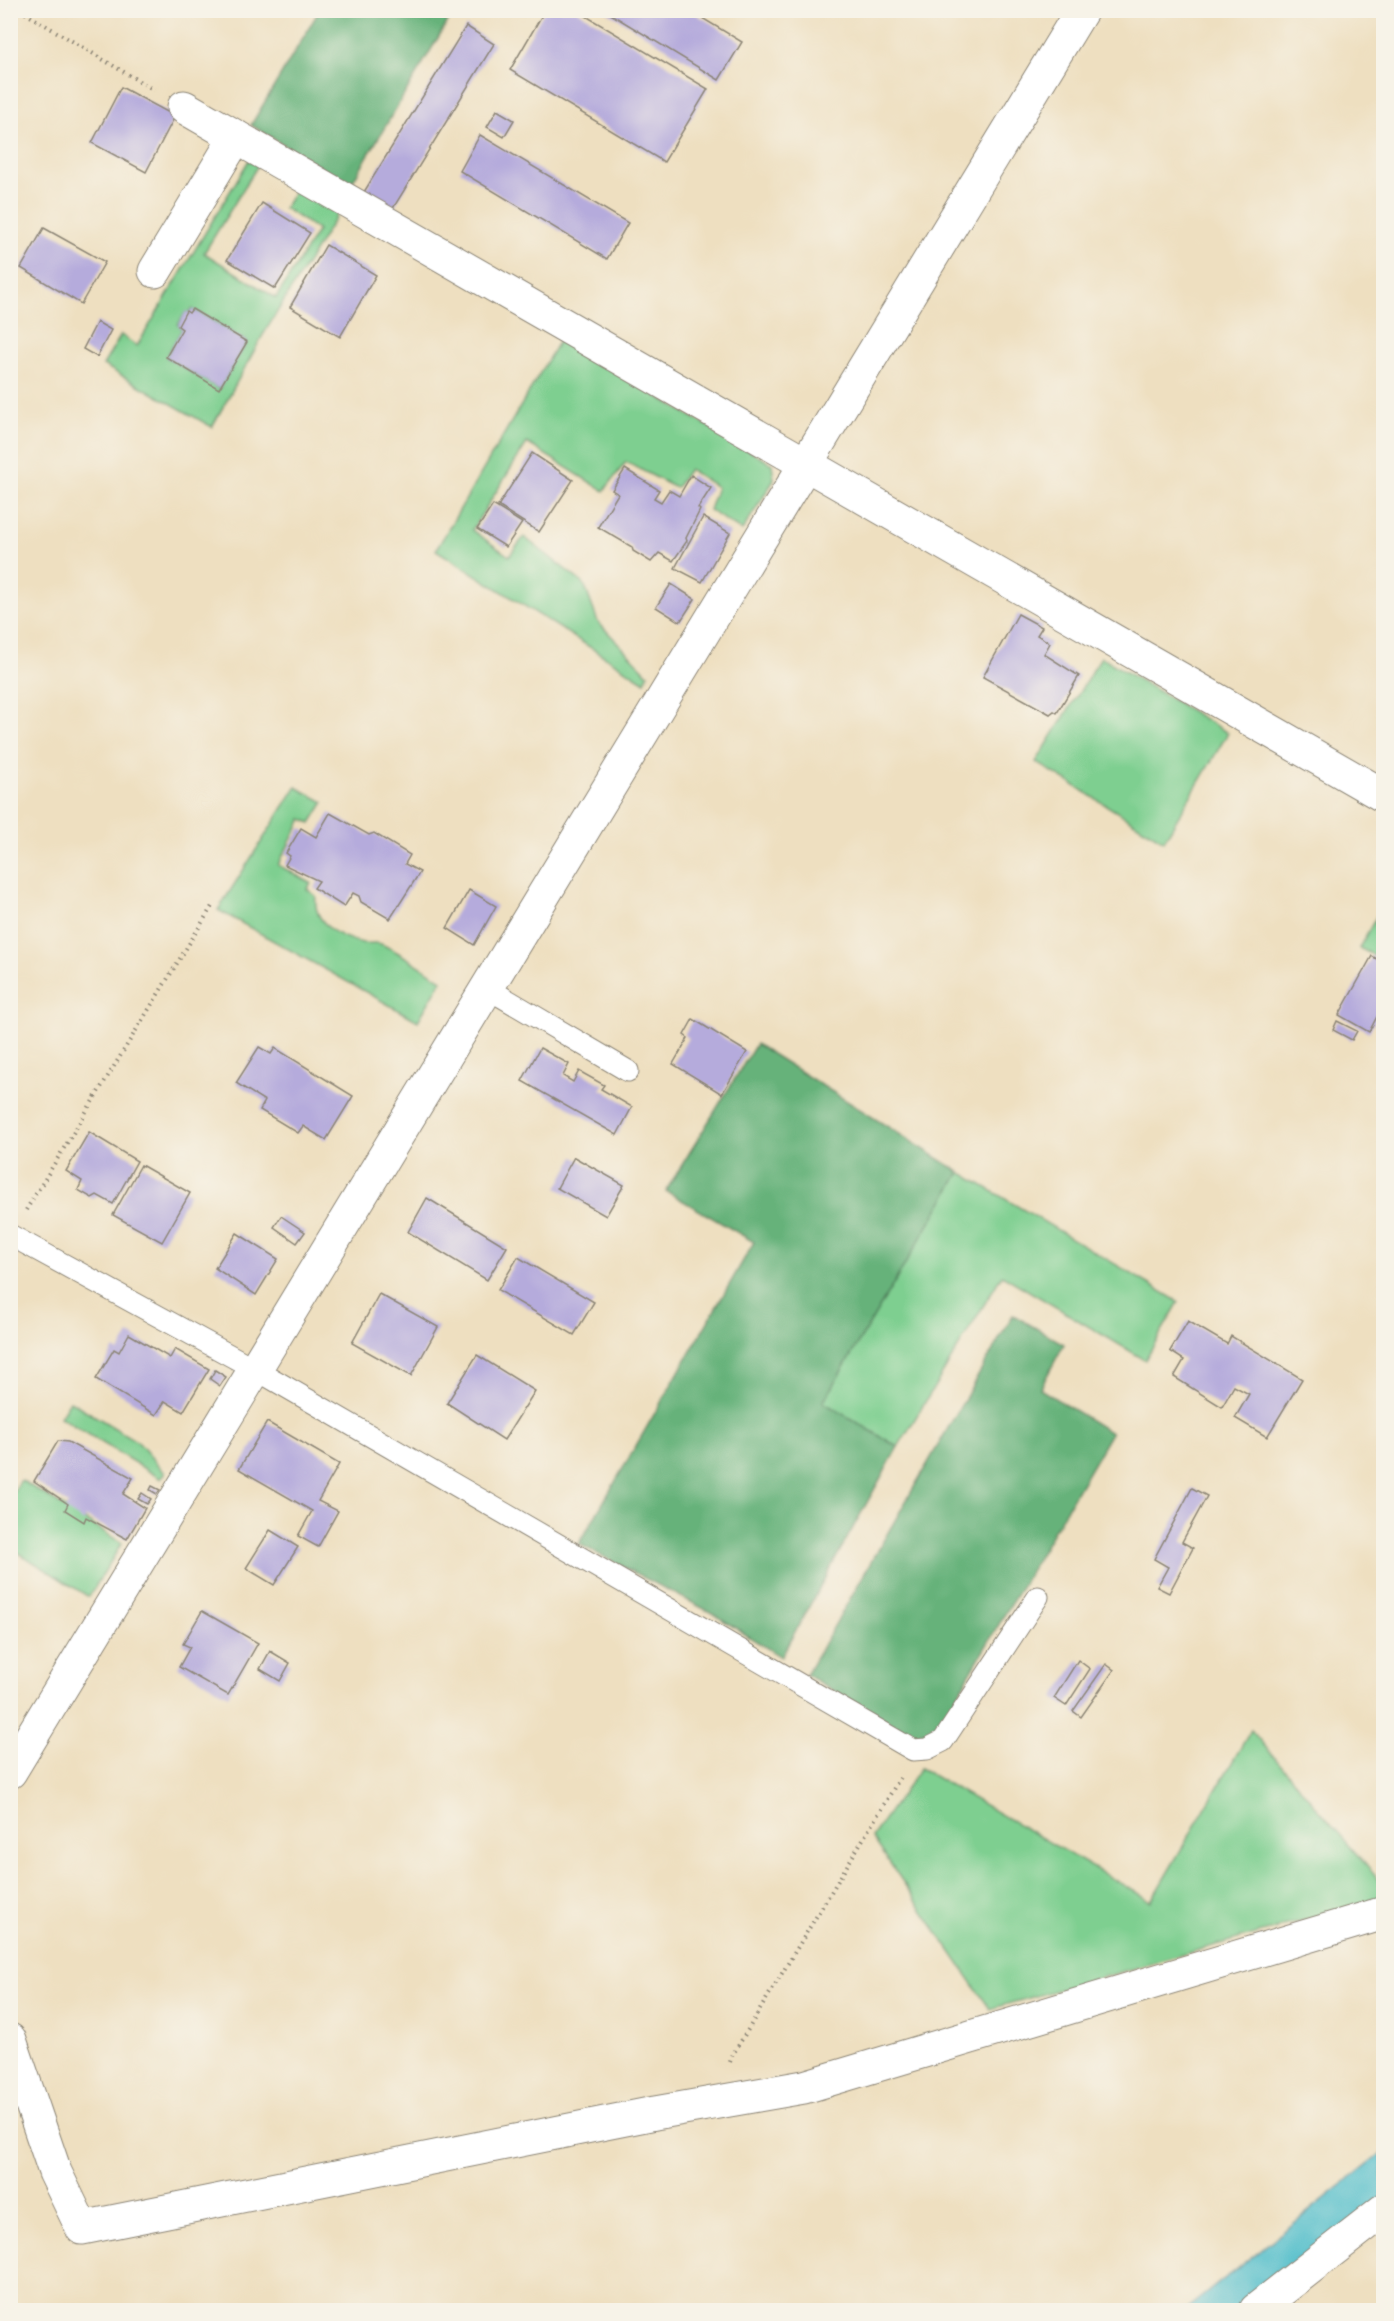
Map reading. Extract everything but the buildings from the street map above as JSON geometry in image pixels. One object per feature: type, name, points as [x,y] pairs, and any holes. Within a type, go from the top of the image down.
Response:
[{"type":"street","points":[[10,1772],[1082,10]]},
{"type":"street","points":[[184,107],[1383,796]]},
{"type":"street","points":[[155,271],[236,137]]},
{"type":"street","points":[[10,2040],[55,2172],[82,2228],[804,2087],[1383,1912]]},
{"type":"street","points":[[1256,2310],[1383,2210]]},
{"type":"lane","points":[[487,988],[628,1071]]},
{"type":"lane","points":[[11,1235],[255,1370],[913,1750],[927,1749],[943,1741],[1038,1597]]},
{"type":"path","points":[[20,10],[184,107]]},
{"type":"path","points":[[11,1235],[214,903]]},
{"type":"path","points":[[719,2102],[732,2056],[902,1774],[913,1750]]},
{"type":"green space","points":[[319,11],[454,11],[350,186],[251,125]]},
{"type":"green space","points":[[249,160],[258,165],[204,253],[276,298],[318,230],[284,208],[299,184],[340,210],[263,335],[212,427],[103,365],[121,335],[137,346]],"holes":[[[192,309],[247,342],[219,389],[166,357],[182,329],[178,325],[186,312],[189,313]]]},
{"type":"green space","points":[[560,339],[772,464],[774,480],[742,531],[709,510],[717,487],[689,469],[676,488],[626,462],[604,491],[527,443],[472,530],[509,556],[524,537],[584,584],[598,622],[648,674],[645,682],[436,550]]},
{"type":"green space","points":[[1101,657],[1228,733],[1164,841],[1036,762]]},
{"type":"green space","points":[[296,787],[324,802],[311,823],[302,819],[278,865],[311,883],[307,889],[316,896],[318,914],[329,928],[354,941],[381,944],[442,980],[418,1021],[218,910]]},
{"type":"green space","points":[[1383,905],[1383,960],[1359,948]]},
{"type":"green space","points":[[756,1044],[960,1172],[823,1402],[898,1447],[781,1657],[712,1613],[579,1544],[754,1242],[666,1191]]},
{"type":"green space","points":[[960,1172],[1179,1302],[1145,1360],[1002,1275],[898,1447],[823,1402]]},
{"type":"green space","points":[[1013,1315],[1064,1344],[1040,1389],[1111,1433],[936,1732],[911,1735],[806,1675]]},
{"type":"green space","points":[[70,1401],[138,1442],[165,1473],[161,1479],[60,1417]]},
{"type":"green space","points":[[21,1480],[122,1543],[89,1597],[11,1548],[10,1497]]},
{"type":"green space","points":[[1251,1730],[1383,1885],[1383,1898],[990,2009],[872,1837],[920,1768],[1151,1901]]},
{"type":"water","points":[[1383,2152],[1383,2196],[1240,2310],[1185,2310]]}]
